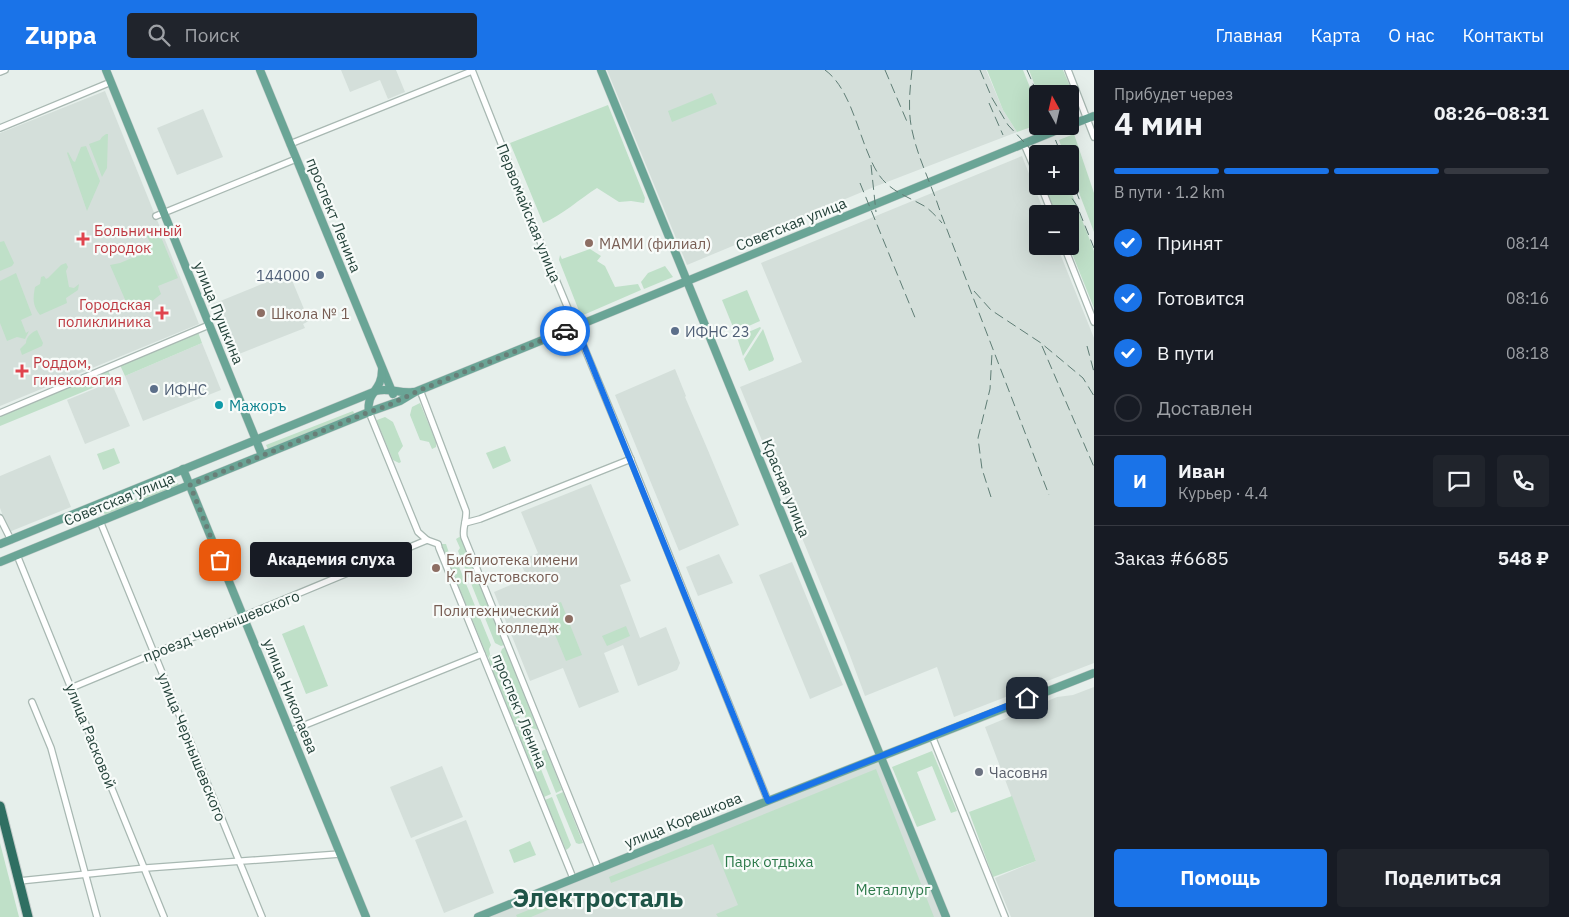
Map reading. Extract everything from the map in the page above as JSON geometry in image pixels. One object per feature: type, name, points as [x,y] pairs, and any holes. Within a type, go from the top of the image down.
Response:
[{"type":"highway","points":[[0,806],[28,917]]},
{"type":"main road","name":"улица Пушкина","points":[[106,70],[262,455]]},
{"type":"main road","name":"проспект Ленина","points":[[260,70],[392,391]]},
{"type":"main road","name":"Красная улица","points":[[601,70],[946,917]]},
{"type":"main road","name":"Советская улица","points":[[1079,122],[1091,117]]},
{"type":"main road","name":"Советская улица","points":[[0,562],[373,410],[387,406],[417,391],[1046,135]]},
{"type":"main road","points":[[373,410],[370,399],[381,384],[382,370]]},
{"type":"main road","points":[[376,391],[383,389],[392,391],[393,398],[387,406]]},
{"type":"main road","name":"Советская улица","points":[[0,544],[376,391]]},
{"type":"main road","name":"Советская улица","points":[[392,391],[404,393],[417,391]]},
{"type":"main road","name":"улица Николаева","points":[[183,469],[366,917]]},
{"type":"main road","name":"улица Корешкова","points":[[479,917],[932,736],[954,724],[1094,673]]},
{"type":"street","points":[[0,72],[5,70]]},
{"type":"street","points":[[290,144],[472,70]]},
{"type":"street","name":"Первомайская улица","points":[[472,70],[768,801]]},
{"type":"street","points":[[1068,70],[1091,117],[1094,137]]},
{"type":"street","points":[[0,128],[111,82]]},
{"type":"street","points":[[1024,144],[1029,156]]},
{"type":"street","points":[[156,216],[296,159]]},
{"type":"street","points":[[1068,255],[1094,322]]},
{"type":"street","points":[[0,413],[209,326]]},
{"type":"street","name":"проспект Ленина","points":[[417,391],[466,511],[464,537],[598,868]]},
{"type":"street","name":"проспект Ленина","points":[[373,410],[418,532],[427,540],[435,542],[439,548],[573,878]]},
{"type":"street","points":[[465,523],[480,519],[631,459]]},
{"type":"street","points":[[0,518],[10,540]]},
{"type":"street","name":"улица Чернышевского","points":[[100,521],[262,917]]},
{"type":"street","name":"проезд Чернышевского","points":[[71,688],[427,540]]},
{"type":"street","name":"улица Расковой","points":[[18,555],[146,868],[164,917]]},
{"type":"street","points":[[290,731],[482,654]]},
{"type":"street","points":[[32,702],[51,748],[98,917]]},
{"type":"street","points":[[932,736],[1005,917]]},
{"type":"street","points":[[19,881],[146,868],[340,854]]},
{"type":"shaded area","points":[[341,70],[396,70],[405,92],[388,99],[380,80],[350,92]]},
{"type":"shaded area","points":[[607,70],[986,70],[1003,110],[1017,132],[874,187],[687,265]]},
{"type":"shaded area","name":"Больничный городок","points":[[105,91],[199,324],[0,406],[0,133]]},
{"type":"shaded area","points":[[203,109],[223,157],[177,175],[157,128]]},
{"type":"shaded area","points":[[1022,156],[1029,174],[1029,195],[1037,195],[1041,205],[1029,205],[1029,255],[1061,255],[1094,338],[1094,663],[954,717],[937,667],[865,696],[846,645],[740,387],[802,362],[761,263]]},
{"type":"shaded area","name":"Школа № 1","points":[[289,273],[309,321],[303,324],[305,328],[234,356],[213,304]]},
{"type":"shaded area","points":[[202,343],[221,390],[143,421],[125,376]]},
{"type":"shaded area","points":[[675,369],[739,525],[679,551],[615,395]]},
{"type":"shaded area","points":[[111,382],[130,426],[85,444],[67,400]]},
{"type":"shaded area","points":[[50,455],[71,507],[9,532],[0,508],[0,476]]},
{"type":"shaded area","name":"Политехнический колледж","points":[[591,484],[631,581],[620,585],[640,638],[666,627],[680,663],[677,670],[638,686],[623,645],[604,653],[619,692],[579,708],[563,668],[530,681],[494,592],[527,578],[520,561],[538,553],[521,512]]},
{"type":"shaded area","points":[[719,554],[733,583],[698,596],[686,567]]},
{"type":"shaded area","points":[[792,562],[843,685],[810,699],[759,575]]},
{"type":"shaded area","points":[[1094,687],[1094,917],[1011,917],[995,878],[1036,861],[985,727],[1057,697],[1073,695]]},
{"type":"shaded area","points":[[881,756],[946,917],[479,917]]},
{"type":"shaded area","points":[[442,766],[463,817],[411,838],[390,787]]},
{"type":"shaded area","points":[[466,820],[494,893],[444,913],[415,840]]},
{"type":"green space","points":[[987,70],[1023,70],[1029,85],[1029,128],[1017,132],[1003,110]]},
{"type":"green space","points":[[1029,70],[1063,70],[1069,85],[1035,85]]},
{"type":"green space","points":[[712,93],[717,104],[672,122],[668,111]]},
{"type":"green space","points":[[608,105],[645,198],[644,203],[619,202],[597,188],[543,223],[510,143]]},
{"type":"green space","points":[[108,134],[107,168],[102,177],[89,144],[100,140]]},
{"type":"green space","points":[[1074,135],[1078,145],[1061,145],[1059,140]]},
{"type":"green space","points":[[86,146],[100,181],[87,211],[67,153],[75,162],[81,147]]},
{"type":"green space","points":[[1079,149],[1094,193],[1094,232],[1079,193]]},
{"type":"green space","points":[[1049,195],[1072,195],[1076,205],[1052,205]]},
{"type":"green space","points":[[1079,212],[1094,251],[1094,308],[1073,255],[1079,255]]},
{"type":"green space","points":[[156,225],[178,278],[158,286],[161,294],[151,302],[130,311],[110,265],[144,253],[142,249],[151,245],[147,236]]},
{"type":"green space","points":[[4,241],[14,263],[12,266],[0,271],[0,242]]},
{"type":"green space","points":[[590,249],[601,256],[597,261],[605,266],[615,287],[638,284],[641,290],[581,316],[559,260],[560,255],[562,259]]},
{"type":"green space","points":[[66,263],[69,287],[74,288],[79,284],[78,290],[66,298],[67,303],[40,315],[34,301],[35,287],[40,284],[41,277],[48,278],[61,265]]},
{"type":"green space","points":[[665,266],[673,277],[644,289],[641,282],[648,273]]},
{"type":"green space","points":[[16,273],[32,315],[21,320],[26,333],[29,331],[25,339],[17,337],[7,341],[0,323],[0,281]]},
{"type":"green space","points":[[747,290],[760,321],[735,332],[722,300]]},
{"type":"green space","points":[[761,328],[743,356],[737,337]]},
{"type":"green space","points":[[763,329],[774,359],[749,371],[744,359]]},
{"type":"green space","points":[[37,330],[43,343],[42,346],[22,355],[20,349],[30,335]]},
{"type":"green space","points":[[198,332],[202,343],[125,376],[120,365]]},
{"type":"green space","points":[[108,370],[112,380],[0,426],[0,415]]},
{"type":"green space","points":[[420,403],[436,442],[436,447],[432,449],[429,442],[420,440],[410,415],[412,407]]},
{"type":"green space","points":[[353,411],[355,415],[268,449],[266,445]]},
{"type":"green space","points":[[385,417],[393,422],[403,446],[398,453],[401,462],[399,463],[393,460],[377,422],[377,420]]},
{"type":"green space","points":[[505,446],[511,461],[493,469],[486,453]]},
{"type":"green space","points":[[114,448],[120,463],[103,470],[97,454]]},
{"type":"green space","points":[[176,482],[181,486],[105,516],[104,512]]},
{"type":"green space","points":[[461,536],[504,645],[501,646],[495,643],[458,551],[460,548],[456,539]]},
{"type":"green space","points":[[441,544],[446,544],[449,553],[453,552],[491,645],[488,658]]},
{"type":"green space","points":[[561,602],[582,655],[566,661],[544,608]]},
{"type":"green space","points":[[304,625],[328,686],[306,694],[282,634]]},
{"type":"green space","points":[[626,626],[630,636],[607,646],[602,636]]},
{"type":"green space","points":[[505,647],[538,730],[529,727],[500,654]]},
{"type":"green space","points":[[491,655],[495,656],[523,726],[514,724],[488,660]]},
{"type":"green space","points":[[515,726],[524,728],[532,747],[531,754],[536,757],[551,794],[544,797]]},
{"type":"green space","points":[[546,749],[562,790],[556,793],[541,756],[542,751]]},
{"type":"green space","points":[[932,751],[957,811],[951,813],[932,766],[917,772],[936,820],[917,827],[892,767]]},
{"type":"green space","name":"Парк отдыха","points":[[876,769],[934,917],[718,917],[716,914],[738,905],[713,844],[611,883],[609,877]]},
{"type":"green space","points":[[563,792],[583,843],[576,843],[556,795]]},
{"type":"green space","points":[[1012,796],[1036,861],[993,877],[969,812]]},
{"type":"green space","points":[[552,797],[571,845],[566,850],[545,800]]},
{"type":"green space","points":[[530,841],[536,855],[514,863],[509,850]]},
{"type":"green space","points":[[0,843],[19,917],[0,917]]},
{"type":"green space","points":[[571,893],[574,899],[531,917],[517,917],[516,915]]},
{"type":"railway","points":[[825,70],[835,79],[843,91],[866,149],[879,175],[889,186],[926,207],[942,223]]},
{"type":"railway","points":[[885,70],[908,124]]},
{"type":"railway","points":[[912,70],[910,111],[913,136],[1049,495]]},
{"type":"railway","points":[[980,70],[992,98],[1008,125],[1029,147]]},
{"type":"railway","points":[[1027,70],[1034,85]]},
{"type":"railway","points":[[989,103],[1003,135]]},
{"type":"railway","points":[[1054,135],[1057,145]]},
{"type":"railway","points":[[871,165],[876,212]]},
{"type":"railway","points":[[860,183],[916,320]]},
{"type":"railway","points":[[1070,195],[1077,206],[1094,248]]},
{"type":"railway","points":[[1078,195],[1080,201]]},
{"type":"railway","points":[[974,291],[991,310],[1041,343],[1083,378],[1094,396]]},
{"type":"railway","points":[[1042,346],[1094,467]]},
{"type":"railway","points":[[1087,346],[1094,372]]},
{"type":"railway","points":[[991,497],[982,469],[978,438],[990,389],[992,353]]},
{"type":"way so far","points":[[220,560],[190,485],[400,401],[415,392],[565,331]]},
{"type":"place","name":"Больничный городок","points":[[83,239]]},
{"type":"place","name":"МАМИ (филиал)","points":[[589,243]]},
{"type":"place","name":"144000","points":[[320,275]]},
{"type":"place","name":"Городская поликлиника","points":[[162,313]]},
{"type":"place","name":"Школа № 1","points":[[261,313]]},
{"type":"place","name":"ИФНС 23","points":[[675,331]]},
{"type":"place","name":"Роддом, гинекология","points":[[22,371]]},
{"type":"place","name":"ИФНС","points":[[154,389]]},
{"type":"place","name":"Мажоръ","points":[[219,405]]},
{"type":"place","name":"Академия слуха","points":[[220,560]]},
{"type":"place","name":"Библиотека имени К. Паустовского","points":[[436,568]]},
{"type":"place","name":"Политехнический колледж","points":[[569,619]]},
{"type":"place","name":"Часовня","points":[[979,772]]},
{"type":"district","name":"Электросталь","points":[[598,897]]},
{"type":"route","points":[[565,331],[576,327],[580,336],[768,801],[1027,698]]},
{"type":"park label","name":"Металлург","points":[[893,889]]}]
